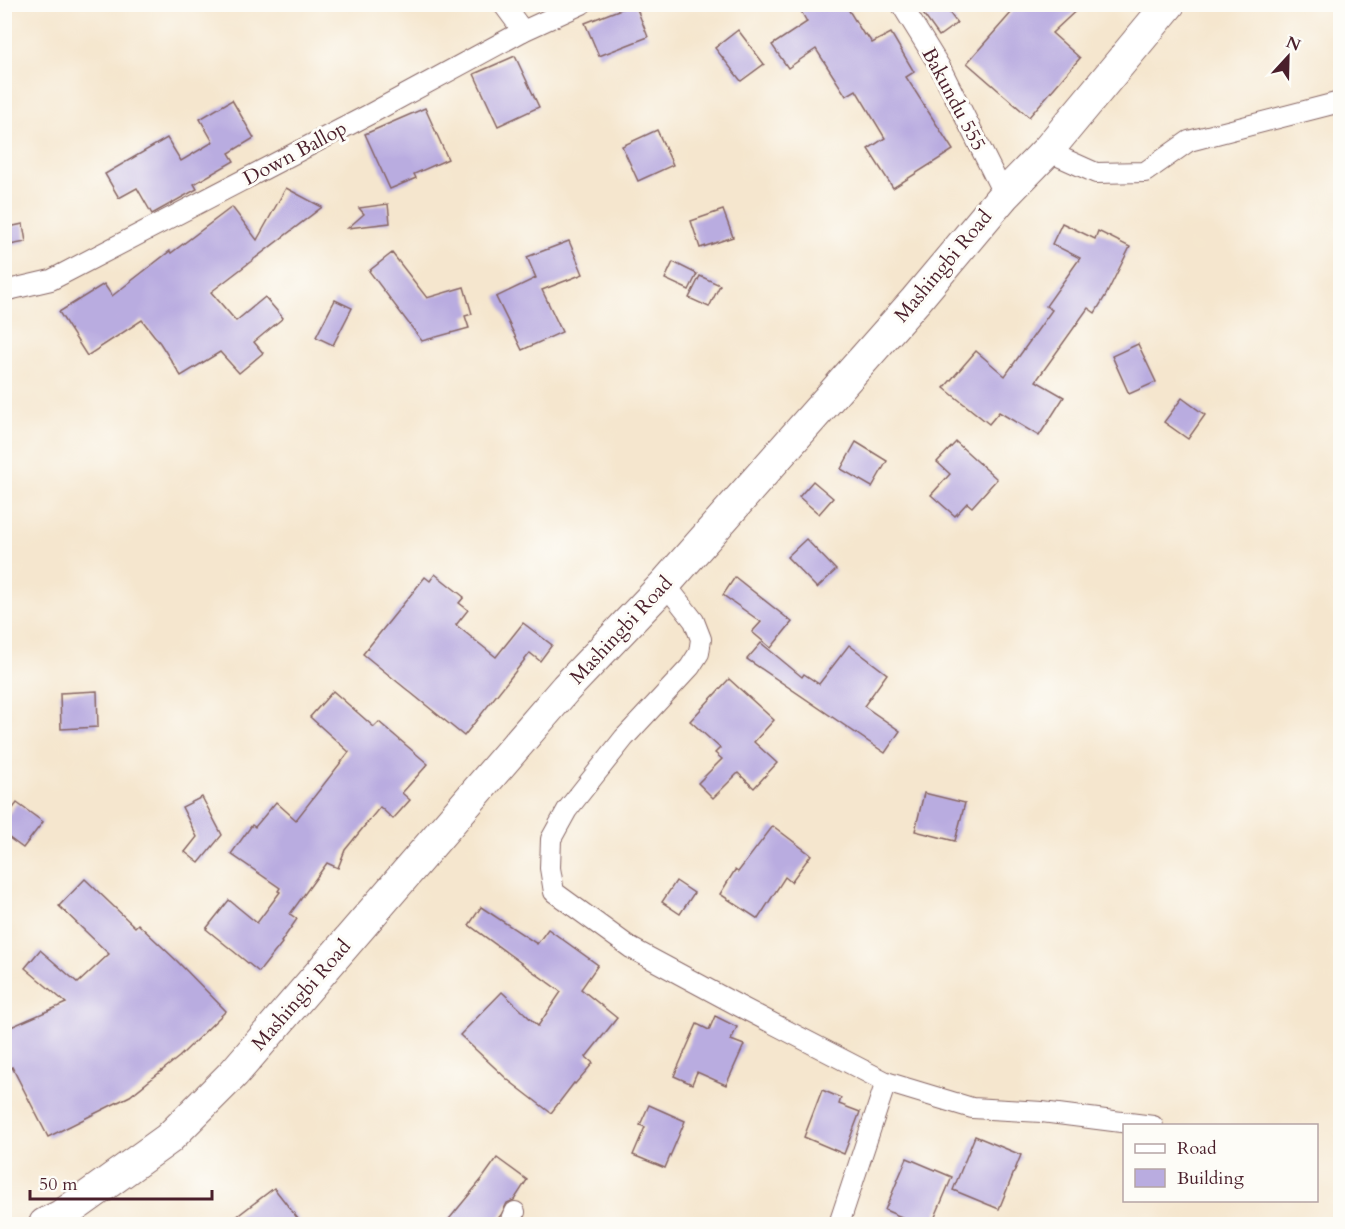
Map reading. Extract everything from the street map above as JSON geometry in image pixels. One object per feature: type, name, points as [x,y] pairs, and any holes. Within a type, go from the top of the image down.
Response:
[{"type":"main road","name":"Mashingbi Road","points":[[59,1222],[168,1139],[234,1073],[566,688],[664,584],[916,300],[1004,195],[1047,151],[1169,4]]},
{"type":"street","points":[[503,4],[523,31]]},
{"type":"street","name":"Down Ballop","points":[[4,291],[51,280],[523,31],[582,4]]},
{"type":"street","name":"Bakundu 555","points":[[901,4],[940,68],[1004,195]]},
{"type":"street","points":[[1047,151],[1096,173],[1145,172],[1189,141],[1341,102]]},
{"type":"street","points":[[664,584],[694,621],[700,639],[699,653],[690,667],[624,738],[567,810],[551,839],[549,868],[554,892],[631,948],[886,1082],[972,1108],[1042,1112],[1144,1124]]},
{"type":"street","points":[[840,1224],[886,1082]]},
{"type":"building","points":[[635,4],[648,37],[599,56],[585,23]]},
{"type":"building","points":[[797,4],[845,4],[864,35],[866,34],[872,43],[891,33],[914,72],[906,77],[953,150],[893,188],[868,149],[885,138],[856,90],[846,96],[816,49],[788,68],[772,45],[807,22]]},
{"type":"building","points":[[916,4],[943,4],[957,23],[939,36]]},
{"type":"building","points":[[1019,4],[1083,4],[1052,33],[1080,58],[1029,117],[967,63]]},
{"type":"building","points":[[738,30],[764,64],[741,81],[715,48]]},
{"type":"building","points":[[515,56],[539,107],[498,126],[474,74]]},
{"type":"building","points":[[232,100],[254,138],[229,153],[234,161],[194,184],[197,189],[152,214],[137,188],[119,198],[105,174],[167,138],[181,161],[213,142],[200,119]]},
{"type":"building","points":[[425,108],[448,159],[414,174],[416,178],[390,189],[365,134]]},
{"type":"building","points":[[657,130],[673,165],[638,181],[622,146]]},
{"type":"building","points":[[286,188],[322,207],[211,292],[236,321],[265,297],[283,318],[254,342],[263,353],[239,373],[220,352],[181,376],[142,320],[87,356],[59,312],[104,284],[112,296],[232,207],[257,240]]},
{"type":"building","points":[[388,204],[390,223],[348,228],[364,214],[359,208]]},
{"type":"building","points":[[723,210],[733,237],[700,248],[691,221]]},
{"type":"building","points":[[1062,223],[1095,239],[1098,231],[1130,247],[1095,313],[1088,308],[1036,381],[1064,397],[1039,436],[999,412],[989,424],[944,388],[976,351],[1005,376],[1052,310],[1046,306],[1080,258],[1052,244]]},
{"type":"building","points":[[23,224],[26,242],[4,246],[4,228]]},
{"type":"building","points":[[569,241],[583,274],[542,290],[562,332],[522,350],[496,297],[536,278],[527,257]]},
{"type":"building","points":[[392,253],[427,298],[464,287],[472,314],[465,316],[469,328],[422,341],[369,271]]},
{"type":"building","points":[[673,262],[697,274],[689,290],[665,279]]},
{"type":"building","points":[[700,276],[720,285],[709,307],[689,298]]},
{"type":"building","points":[[335,300],[352,308],[333,345],[316,337]]},
{"type":"building","points":[[1138,344],[1156,382],[1129,394],[1112,356]]},
{"type":"building","points":[[1182,398],[1205,415],[1188,439],[1164,422]]},
{"type":"building","points":[[856,442],[887,461],[872,487],[841,469]]},
{"type":"building","points":[[956,442],[997,479],[972,507],[967,503],[955,516],[931,495],[950,474],[937,462]]},
{"type":"building","points":[[813,481],[833,498],[819,514],[799,497]]},
{"type":"building","points":[[806,539],[836,570],[817,588],[787,557]]},
{"type":"building","points":[[435,574],[464,597],[459,603],[468,610],[456,625],[496,657],[523,623],[552,645],[540,661],[530,653],[464,736],[363,654],[425,577],[430,581]]},
{"type":"building","points":[[735,577],[792,622],[771,648],[752,632],[761,622],[723,595]]},
{"type":"building","points":[[761,643],[802,677],[804,674],[819,684],[849,645],[887,674],[864,706],[900,731],[885,753],[747,659]]},
{"type":"building","points":[[729,679],[774,720],[754,742],[777,763],[754,788],[738,773],[713,798],[698,783],[722,759],[715,753],[720,748],[690,721]]},
{"type":"building","points":[[97,691],[98,727],[61,729],[60,693]]},
{"type":"building","points":[[333,691],[374,727],[379,722],[428,764],[402,793],[410,800],[393,819],[380,807],[345,850],[338,868],[327,863],[290,914],[297,919],[259,972],[206,929],[229,900],[257,923],[280,892],[278,891],[280,888],[231,854],[252,825],[255,827],[276,802],[296,820],[349,752],[310,717]]},
{"type":"building","points":[[924,793],[965,803],[955,841],[915,831]]},
{"type":"building","points":[[202,797],[222,835],[199,863],[185,852],[197,837],[182,807]]},
{"type":"building","points":[[17,803],[43,822],[23,848],[4,834],[4,820]]},
{"type":"building","points":[[773,826],[811,855],[791,882],[785,877],[758,919],[720,894],[735,870],[738,872]]},
{"type":"building","points":[[85,879],[135,927],[138,924],[226,1011],[179,1057],[130,1096],[48,1137],[12,1067],[4,1073],[4,1030],[66,1003],[25,968],[40,950],[78,983],[109,954],[59,906]]},
{"type":"building","points":[[676,881],[694,893],[680,914],[662,902]]},
{"type":"building","points":[[481,907],[537,944],[548,929],[598,965],[581,989],[617,1018],[586,1057],[593,1063],[551,1113],[508,1080],[460,1035],[502,992],[538,1026],[561,992],[469,925]]},
{"type":"building","points":[[715,1016],[737,1027],[731,1040],[744,1045],[726,1085],[697,1072],[692,1084],[674,1076],[697,1024],[709,1030]]},
{"type":"building","points":[[822,1090],[841,1098],[839,1104],[860,1112],[844,1154],[804,1137]]},
{"type":"building","points":[[649,1105],[685,1121],[665,1168],[633,1155],[645,1127],[640,1125]]},
{"type":"building","points":[[975,1136],[1021,1155],[999,1209],[953,1190]]},
{"type":"building","points":[[497,1158],[527,1180],[514,1200],[507,1203],[493,1224],[445,1224],[482,1179]]},
{"type":"building","points":[[907,1158],[952,1177],[932,1224],[918,1224],[885,1210]]},
{"type":"building","points":[[274,1188],[302,1224],[227,1224]]}]
